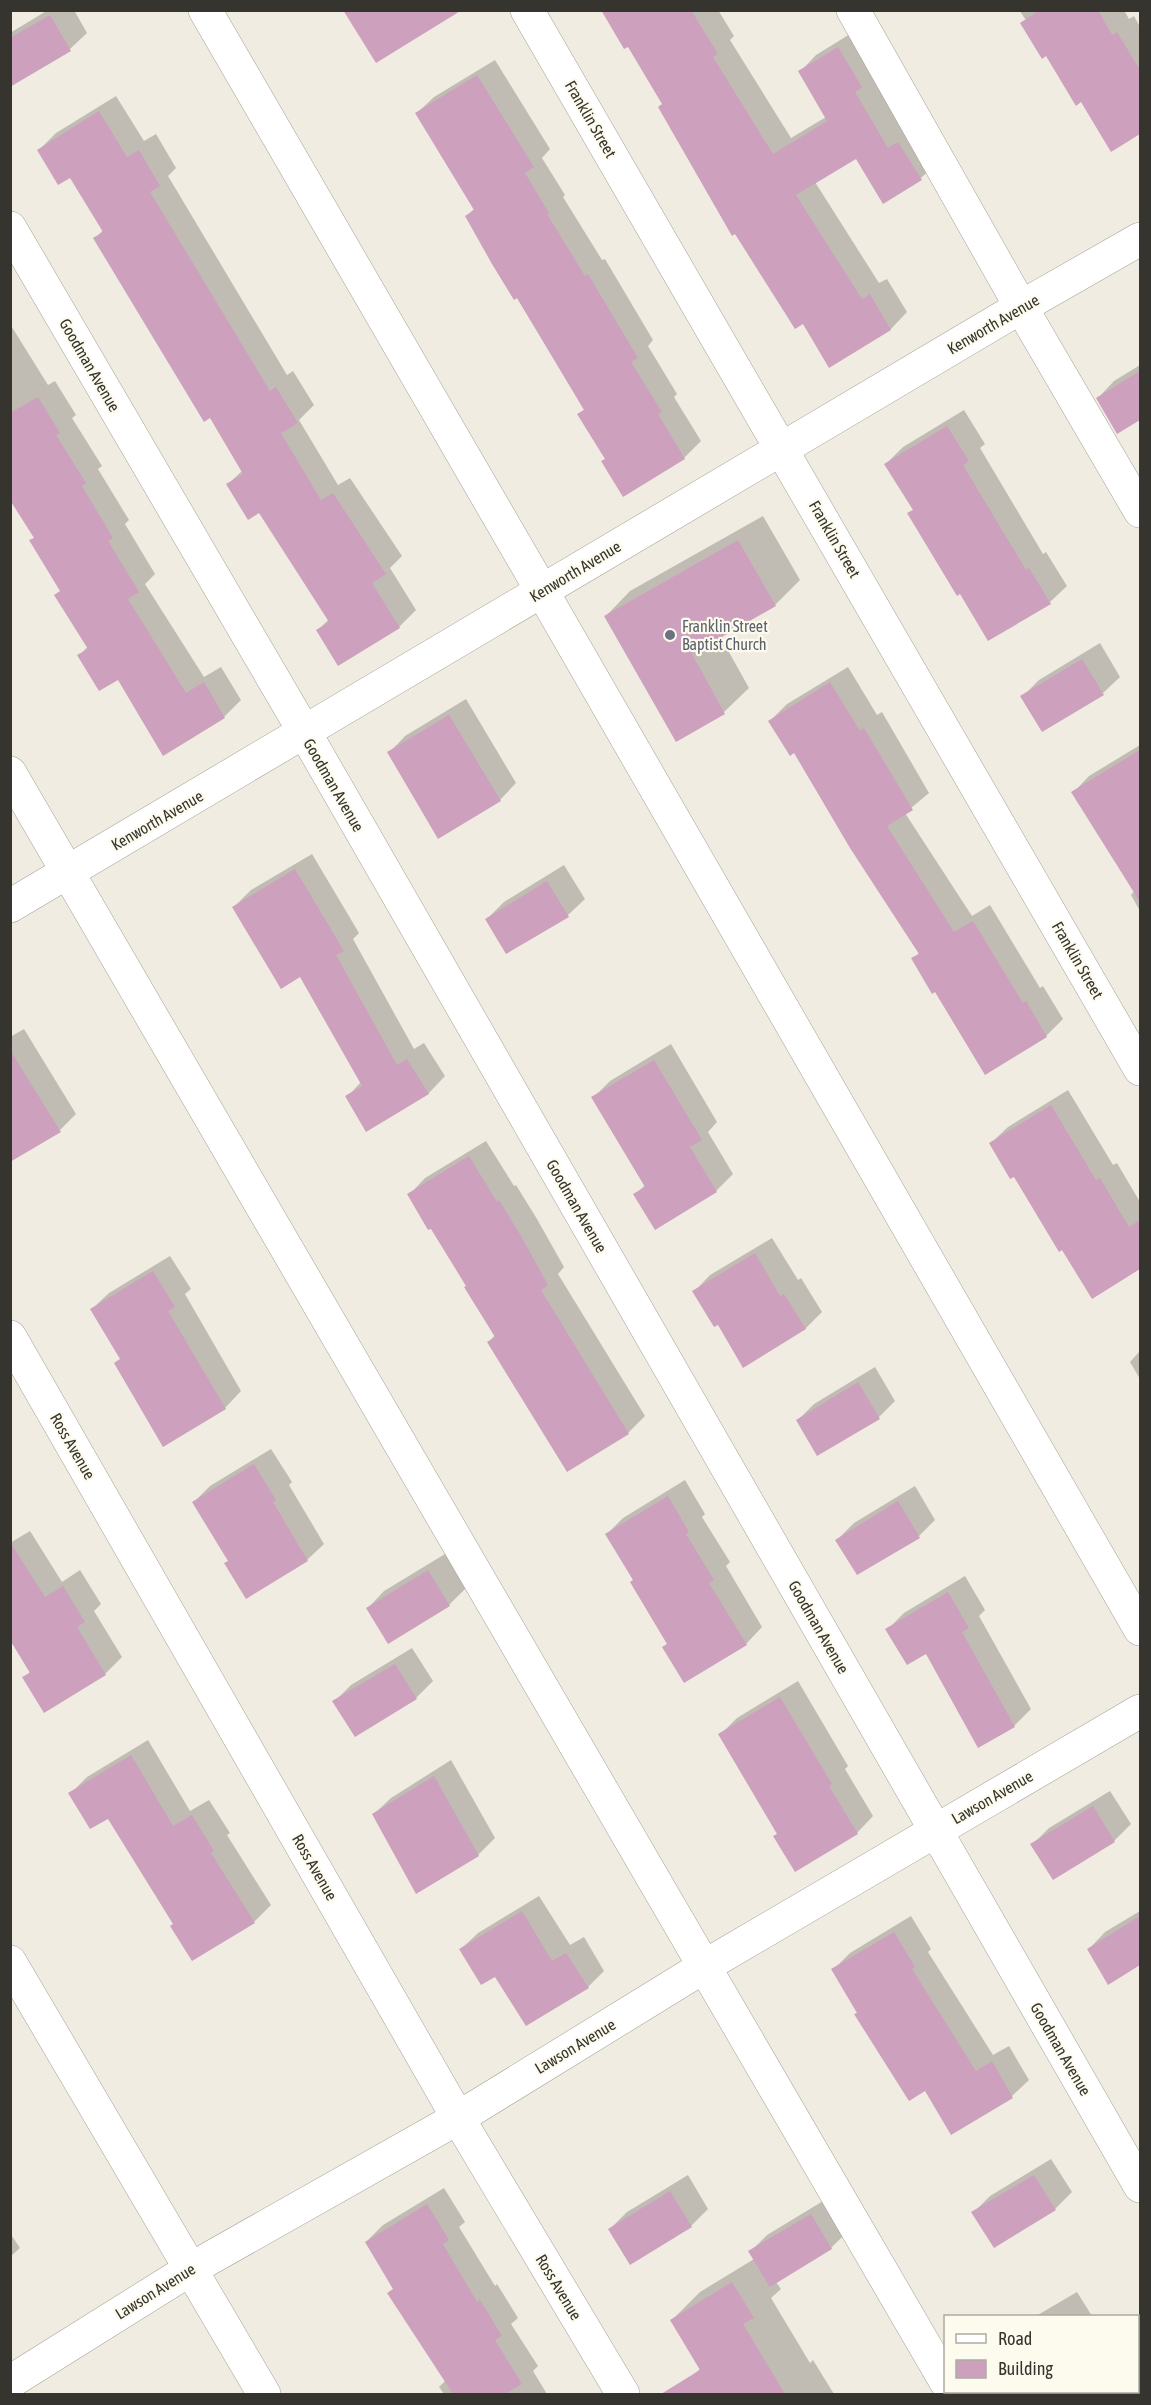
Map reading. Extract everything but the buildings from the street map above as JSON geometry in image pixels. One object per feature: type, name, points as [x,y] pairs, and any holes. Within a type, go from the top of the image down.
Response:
[{"type":"street","points":[[205,10],[1140,1629]]},
{"type":"street","name":"Franklin Street","points":[[527,10],[783,448],[1140,1069]]},
{"type":"street","points":[[853,10],[1021,307],[1140,510]]},
{"type":"street","name":"Goodman Avenue","points":[[10,228],[305,733],[1140,2186]]},
{"type":"street","name":"Kenworth Avenue","points":[[10,906],[1021,307],[1140,239]]},
{"type":"street","points":[[10,773],[944,2380]]},
{"type":"street","name":"Ross Avenue","points":[[10,1337],[458,2118],[623,2394]]},
{"type":"street","name":"Lawson Avenue","points":[[10,2382],[189,2270],[458,2118],[705,1966],[1140,1711]]},
{"type":"street","points":[[10,1962],[189,2270],[264,2394]]},
{"type":"place","name":"Franklin Street Baptist Church","points":[[670,635]]}]
